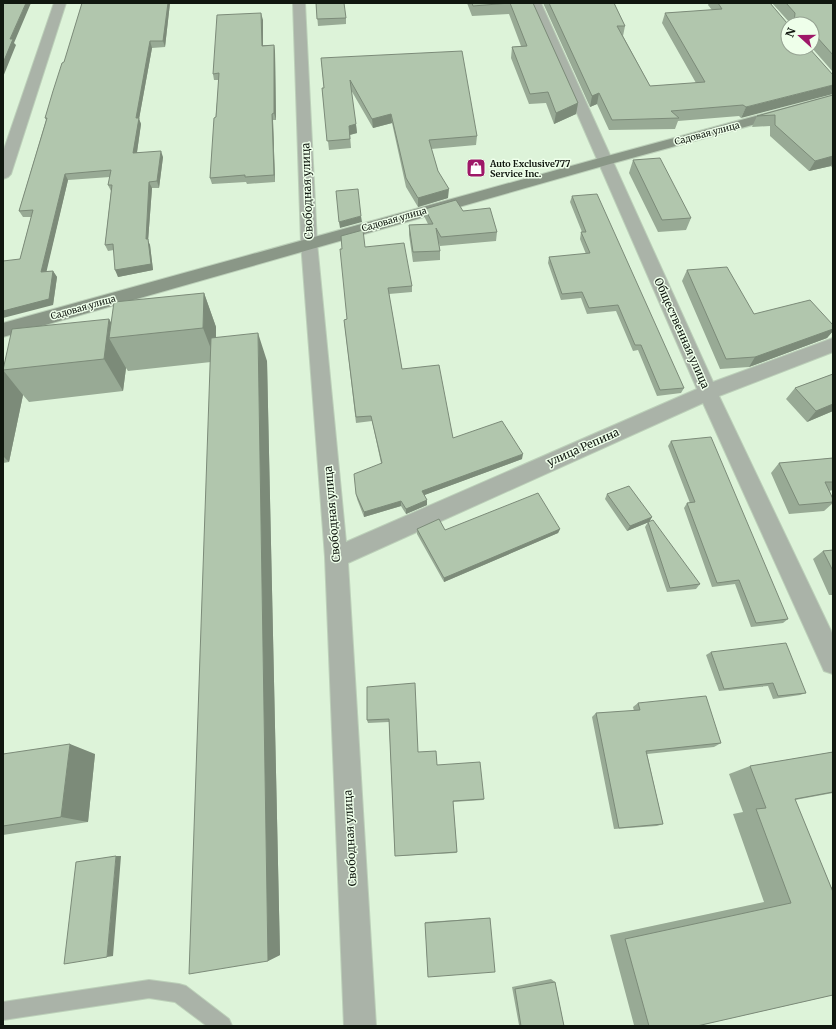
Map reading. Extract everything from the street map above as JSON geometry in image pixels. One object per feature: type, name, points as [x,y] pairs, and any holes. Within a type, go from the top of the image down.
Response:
[{"type":"main road","name":"Садовая улица","points":[[3,330],[605,160],[833,99]]},
{"type":"street","points":[[3,174],[60,3]]},
{"type":"street","name":"Свободная улица","points":[[299,3],[309,243],[336,557],[360,1026]]},
{"type":"street","name":"Общественная улица","points":[[535,3],[708,392],[833,662]]},
{"type":"street","name":"улица Репина","points":[[336,557],[708,392],[833,344]]},
{"type":"lane","points":[[3,1011],[149,989],[178,993],[222,1026]]},
{"type":"building","points":[[3,3],[26,3],[10,39],[13,39],[3,63]]},
{"type":"building","points":[[82,3],[168,3],[163,41],[150,41],[136,118],[139,118],[133,153],[161,151],[157,181],[149,182],[146,239],[148,239],[151,264],[115,270],[113,244],[105,245],[112,185],[108,185],[111,170],[65,174],[41,272],[53,271],[49,299],[3,311],[3,261],[20,259],[33,210],[19,211],[47,118],[45,118],[53,91],[62,63],[64,62]]},
{"type":"building","points":[[316,3],[344,3],[346,18],[317,19]]},
{"type":"building","points":[[472,3],[510,3],[473,6]]},
{"type":"building","points":[[510,3],[533,3],[578,103],[556,113],[548,92],[530,94],[512,47],[527,46]]},
{"type":"building","points":[[549,3],[614,3],[625,26],[617,26],[650,86],[705,82],[665,13],[722,9],[718,3],[770,3],[781,16],[780,56],[816,56],[833,75],[833,85],[746,107],[743,105],[671,111],[679,118],[612,120],[599,93],[592,96]]},
{"type":"building","points":[[786,3],[833,3],[833,55],[820,40],[820,16],[795,16],[795,13]]},
{"type":"building","points":[[261,13],[262,46],[274,45],[274,113],[272,114],[274,175],[245,177],[245,175],[210,178],[219,73],[213,74],[217,15]]},
{"type":"building","points":[[462,51],[477,136],[429,140],[438,171],[449,189],[418,198],[406,178],[391,114],[372,119],[350,80],[356,124],[349,126],[350,139],[327,141],[321,58]]},
{"type":"building","points":[[833,95],[833,156],[815,161],[775,125],[775,115],[757,116]]},
{"type":"building","points":[[660,158],[691,218],[662,220],[633,160]]},
{"type":"building","points":[[358,189],[361,216],[339,222],[336,191]]},
{"type":"building","points":[[597,194],[684,388],[660,390],[641,345],[635,345],[618,305],[589,308],[582,292],[562,294],[549,257],[590,253],[581,232],[586,232],[572,196]]},
{"type":"building","points":[[456,200],[463,211],[490,208],[497,232],[441,237],[436,228],[440,251],[413,252],[409,225],[433,224],[425,209]]},
{"type":"building","points":[[363,230],[365,247],[404,243],[412,286],[388,288],[402,369],[439,365],[453,438],[502,421],[523,454],[422,491],[427,500],[406,509],[401,501],[364,512],[356,494],[354,474],[382,463],[371,416],[356,417],[344,320],[347,319],[340,249],[342,249],[341,236]]},
{"type":"building","points":[[727,267],[754,314],[810,300],[833,325],[833,329],[755,357],[726,359],[687,270]]},
{"type":"building","points":[[204,293],[203,328],[109,338],[114,302]]},
{"type":"building","points":[[109,319],[104,359],[3,370],[12,329]]},
{"type":"building","points":[[258,333],[268,961],[189,974],[211,338]]},
{"type":"building","points":[[833,374],[833,404],[816,411],[795,388]]},
{"type":"building","points":[[711,437],[788,619],[756,623],[739,580],[717,583],[687,503],[695,502],[671,441]]},
{"type":"building","points":[[833,458],[833,482],[825,482],[833,502],[799,505],[779,463]]},
{"type":"building","points":[[629,486],[652,517],[630,526],[607,494]]},
{"type":"building","points":[[538,493],[560,529],[444,578],[417,529],[439,519],[445,530]]},
{"type":"building","points":[[653,520],[700,584],[670,588],[648,522]]},
{"type":"building","points":[[833,550],[833,571],[823,551]]},
{"type":"building","points":[[786,643],[806,693],[778,696],[773,683],[724,689],[711,652]]},
{"type":"building","points":[[415,683],[418,752],[436,751],[437,765],[480,762],[484,799],[453,801],[457,852],[395,856],[389,719],[367,720],[367,687]]},
{"type":"building","points":[[706,696],[721,743],[646,751],[663,824],[619,828],[596,713],[640,710],[638,703]]},
{"type":"building","points":[[70,744],[61,817],[3,826],[3,754]]},
{"type":"building","points":[[833,752],[833,792],[795,799],[833,892],[833,995],[697,1026],[649,1026],[625,939],[791,903],[756,809],[766,808],[750,766]]},
{"type":"building","points":[[116,856],[107,957],[64,964],[76,862]]},
{"type":"building","points":[[490,918],[495,972],[428,977],[425,923]]},
{"type":"building","points":[[555,982],[564,1026],[521,1026],[515,989]]},
{"type":"place","name":"Auto Exclusive777 Service Inc.","points":[[476,168]]}]
